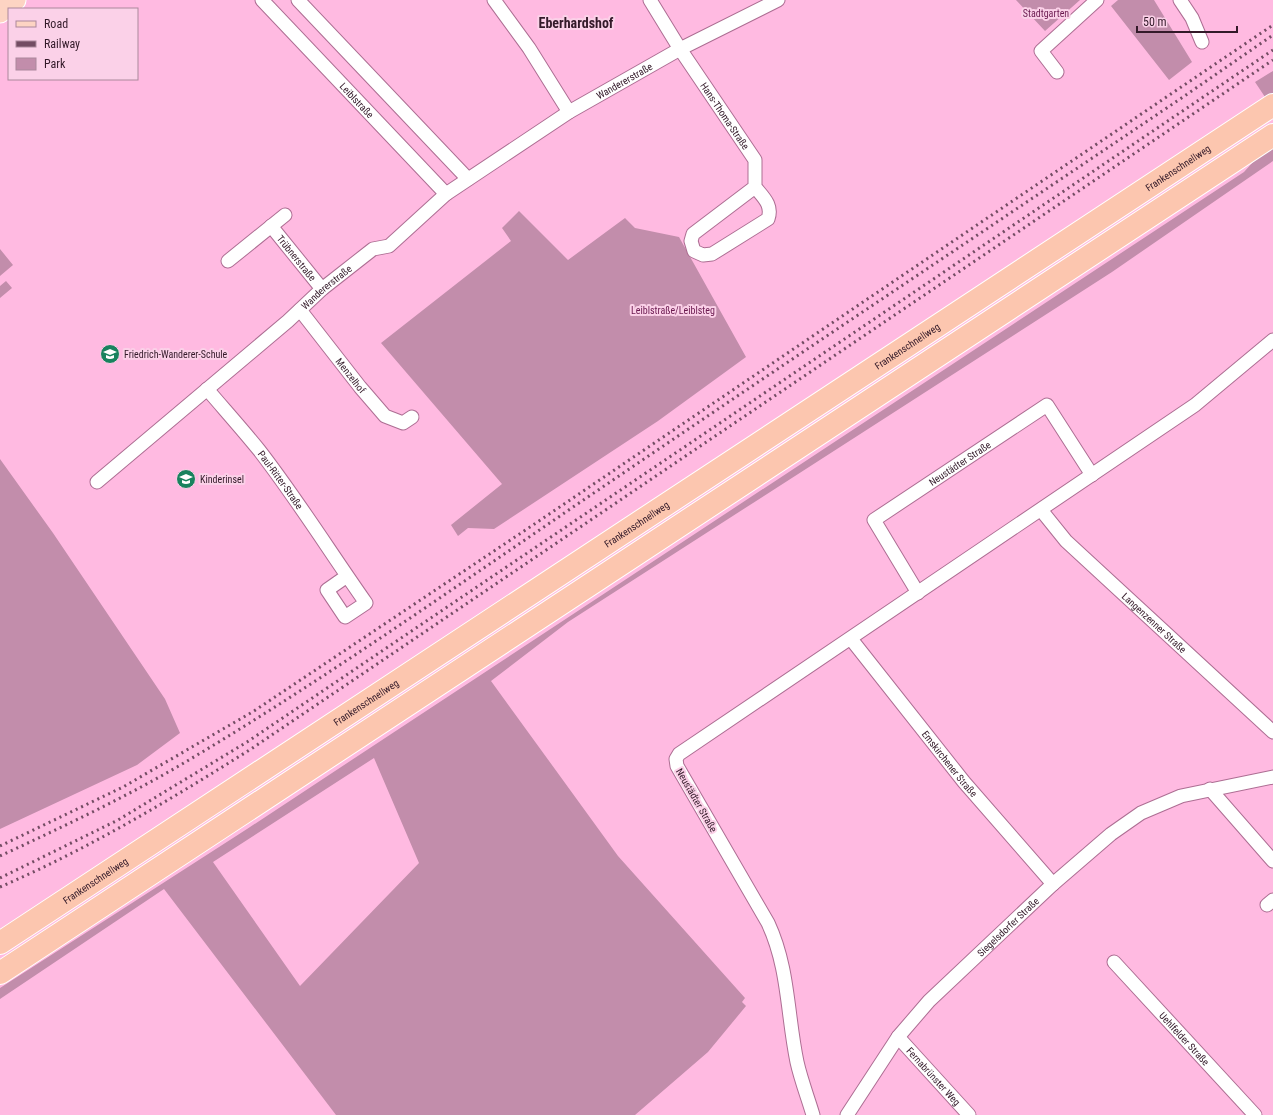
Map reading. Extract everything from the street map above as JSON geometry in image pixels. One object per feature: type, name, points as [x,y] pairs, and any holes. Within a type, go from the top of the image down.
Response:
[{"type":"highway","name":"Frankenschnellweg","points":[[0,943],[1273,105]]},
{"type":"highway","points":[[0,973],[1273,135]]},
{"type":"main road","points":[[0,12],[16,0]]},
{"type":"street","points":[[298,0],[468,179]]},
{"type":"street","points":[[494,0],[528,48],[569,112]]},
{"type":"street","points":[[650,0],[680,49]]},
{"type":"street","name":"Wandererstraße","points":[[97,482],[300,310],[322,289],[373,249],[389,246],[446,194],[569,112],[680,49],[778,0]]},
{"type":"street","points":[[1057,72],[1041,51],[1097,0]]},
{"type":"street","points":[[1180,0],[1192,18],[1202,42]]},
{"type":"street","name":"Leiblstraße","points":[[267,2],[446,194]]},
{"type":"street","name":"Hans-Thoma-Straße","points":[[680,49],[754,160],[755,187]]},
{"type":"street","points":[[755,187],[769,204],[771,212],[768,219],[712,254],[703,255],[694,251],[691,241],[693,234],[755,187]]},
{"type":"street","name":"Trübnerstraße","points":[[228,261],[285,215]]},
{"type":"street","name":"Trübnerstraße","points":[[271,226],[322,289]]},
{"type":"street","name":"Menzelhof","points":[[300,310],[360,387],[385,416],[403,423],[412,417]]},
{"type":"street","name":"Neustädter Straße","points":[[813,1115],[797,1062],[783,962],[777,942],[768,923],[677,766],[676,759],[680,754],[1195,405],[1273,340]]},
{"type":"street","name":"Paul-Ritter-Straße","points":[[207,389],[259,450],[347,576]]},
{"type":"street","name":"Neustädter Straße","points":[[918,593],[874,520],[1047,405],[1092,475]]},
{"type":"street","name":"Langenzenner Straße","points":[[1041,510],[1066,541],[1273,732]]},
{"type":"street","name":"Emskirchener Straße","points":[[851,639],[964,782],[1053,884]]},
{"type":"street","name":"Siegelsdorfer Straße","points":[[847,1115],[898,1037],[928,1001],[1053,884],[1111,834],[1141,813],[1181,796],[1273,777]]},
{"type":"street","points":[[1210,789],[1273,861]]},
{"type":"street","name":"Uehlfelder Straße","points":[[1114,962],[1255,1115]]},
{"type":"street","name":"Fernabrünster Weg","points":[[898,1037],[969,1115]]},
{"type":"green space","name":"Stadtgarten","points":[[1016,0],[1080,0],[1045,31]]},
{"type":"green space","points":[[1118,0],[1154,0],[1192,62],[1169,80],[1111,6]]},
{"type":"green space","points":[[1273,71],[1273,96],[1267,100],[1255,82]]},
{"type":"green space","points":[[1273,145],[1273,161],[1112,272],[568,622],[491,681],[618,856],[745,998],[742,1002],[746,1006],[708,1052],[635,1115],[336,1115],[164,889],[0,999],[0,988],[247,829],[1244,172],[1262,152]],"holes":[[[374,758],[419,863],[300,986],[213,862]]]},
{"type":"green space","name":"Leiblstraße/Leiblsteg","points":[[519,211],[568,260],[625,218],[635,228],[679,237],[746,357],[658,421],[494,529],[468,528],[458,536],[451,525],[502,484],[381,343],[511,241],[502,228]]},
{"type":"green space","points":[[0,249],[13,265],[0,276]]},
{"type":"green space","points":[[6,281],[12,288],[0,298],[0,286]]},
{"type":"green space","points":[[0,459],[53,533],[165,699],[180,733],[137,765],[0,829]]},
{"type":"railway","points":[[0,846],[123,787],[254,711],[533,525],[1273,25]]},
{"type":"railway","points":[[0,856],[134,791],[177,767],[314,682],[1273,35]]},
{"type":"railway","points":[[0,878],[118,820],[247,742],[1273,50]]},
{"type":"railway","points":[[0,887],[65,857],[128,823],[251,749],[1273,60]]},
{"type":"place","name":"Friedrich-Wanderer-Schule","points":[[110,354]]},
{"type":"place","name":"Kinderinsel","points":[[186,479]]},
{"type":"district","name":"Eberhardshof","points":[[576,23]]}]
